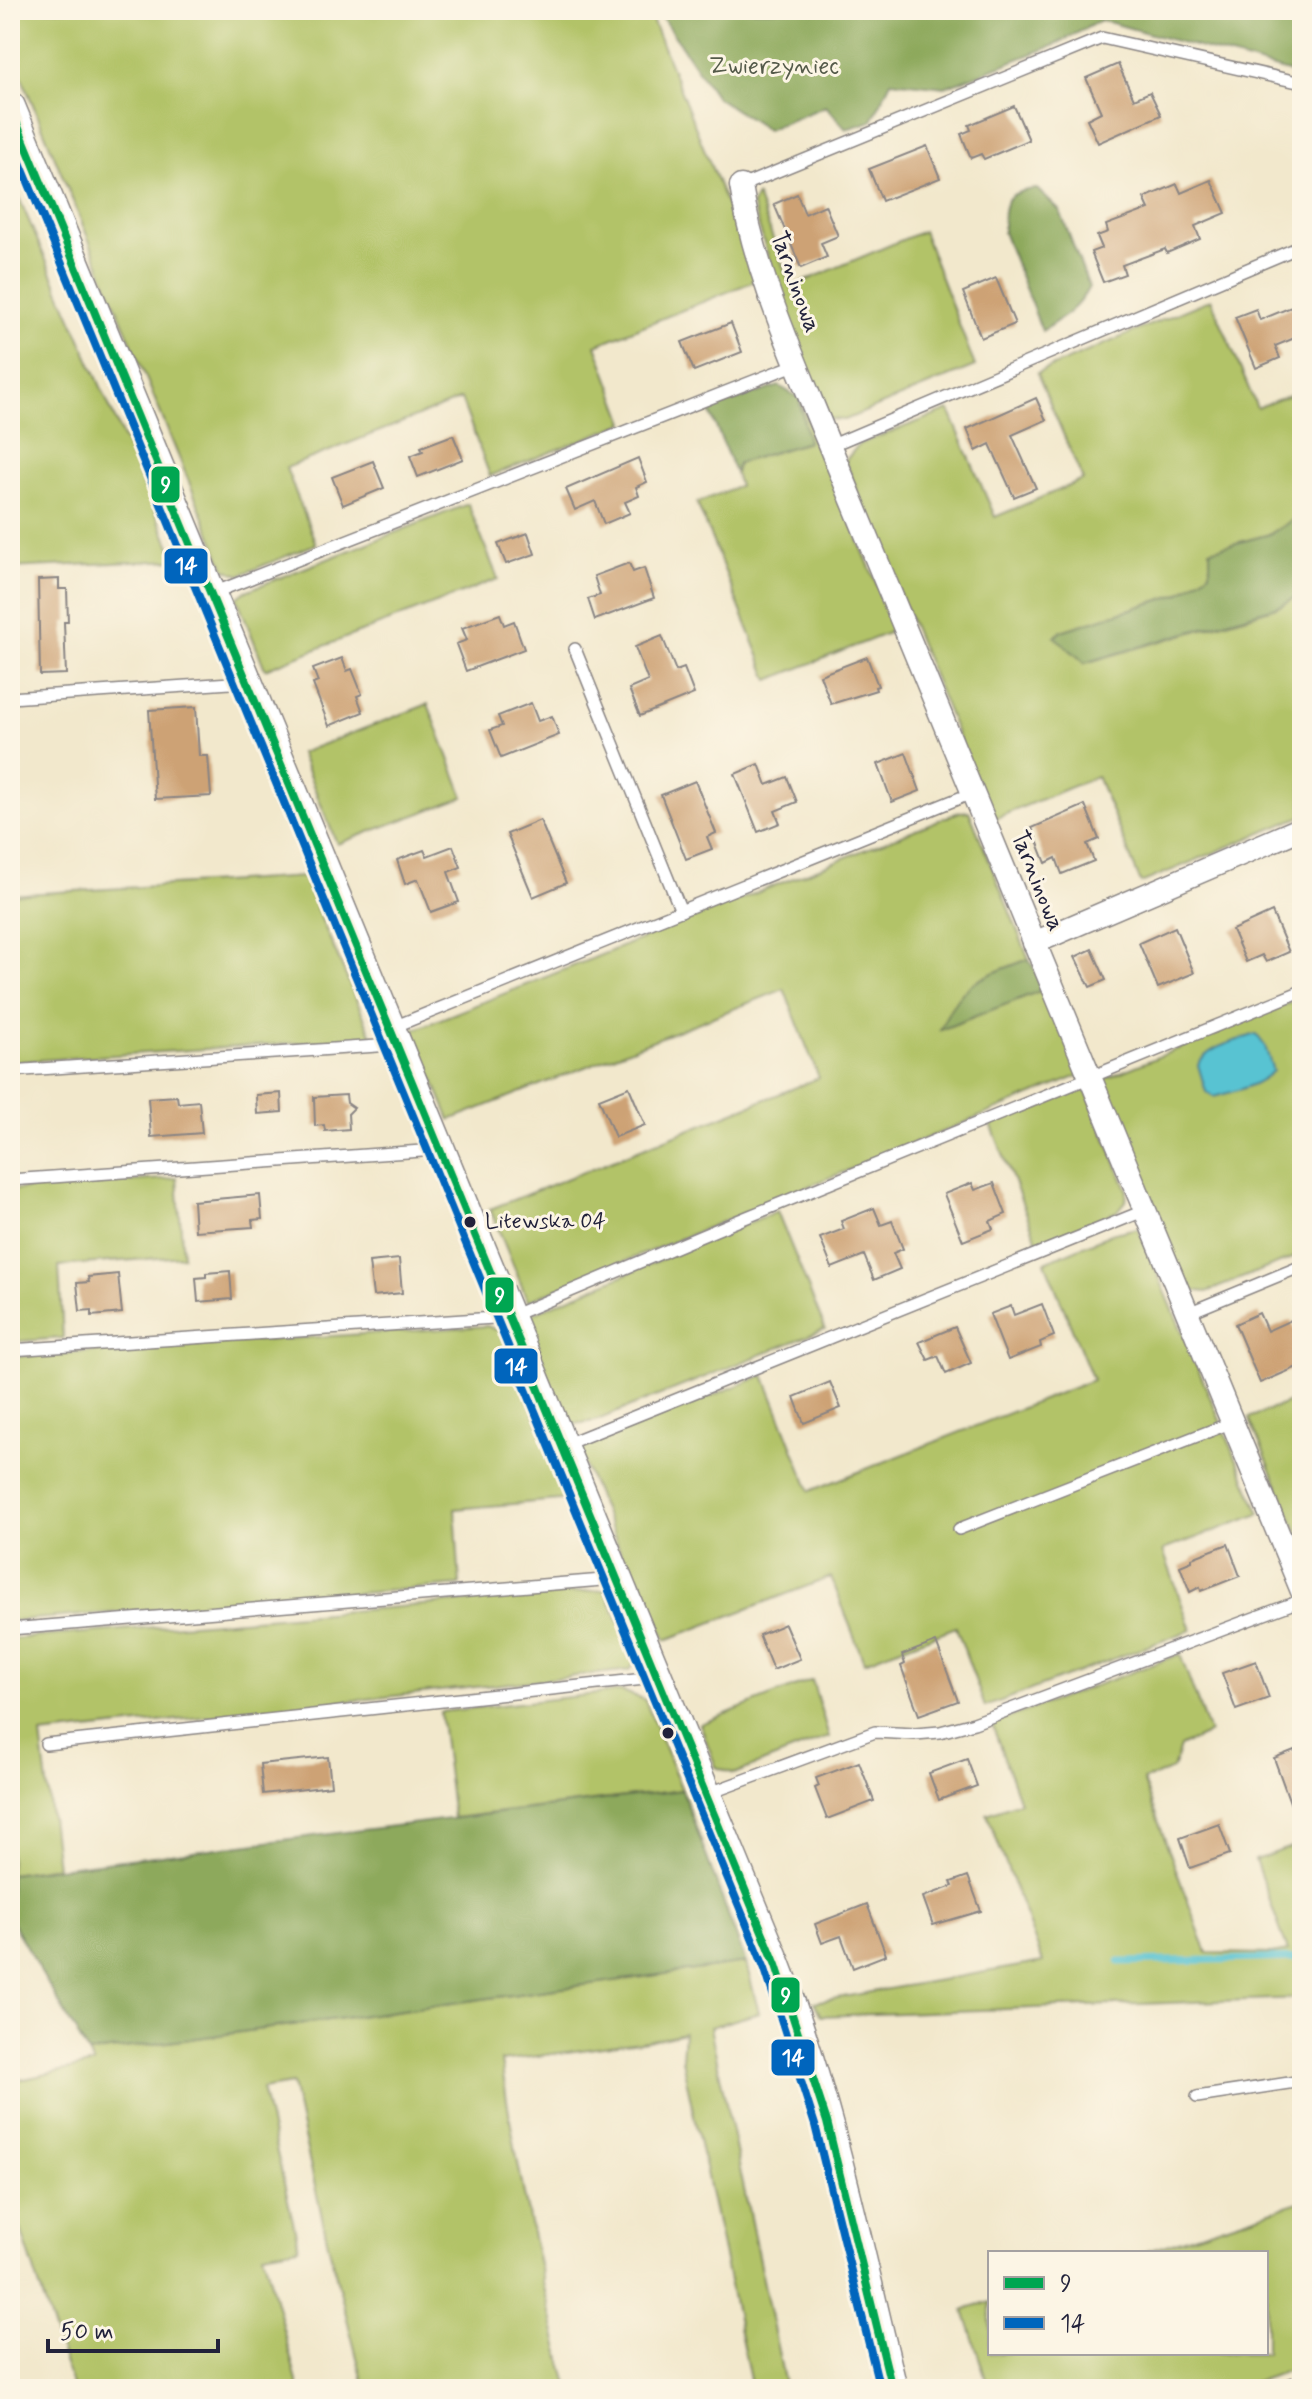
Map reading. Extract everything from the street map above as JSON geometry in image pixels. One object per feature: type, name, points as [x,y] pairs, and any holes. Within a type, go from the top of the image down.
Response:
[{"type":"street","points":[[10,107],[707,1794],[803,2035],[892,2389]]},
{"type":"street","name":"Tarninowa","points":[[741,186],[748,228],[797,364],[1302,1591]]},
{"type":"street","points":[[1034,943],[1302,828]]},
{"type":"street","points":[[1293,2389],[1302,2386]]},
{"type":"lane","points":[[741,186],[1102,38],[1302,83]]},
{"type":"lane","points":[[830,446],[1302,246]]},
{"type":"lane","points":[[212,594],[797,364]]},
{"type":"lane","points":[[575,649],[681,911]]},
{"type":"lane","points":[[10,698],[248,682]]},
{"type":"lane","points":[[10,1071],[394,1037],[681,911],[972,793]]},
{"type":"lane","points":[[10,1350],[509,1317],[1302,991]]},
{"type":"lane","points":[[10,1180],[441,1150]]},
{"type":"lane","points":[[562,1446],[1146,1210]]},
{"type":"lane","points":[[1188,1313],[1302,1266]]},
{"type":"lane","points":[[959,1529],[1233,1422]]},
{"type":"lane","points":[[10,1629],[617,1579]]},
{"type":"lane","points":[[707,1794],[875,1732],[928,1733],[974,1723],[1302,1600]]},
{"type":"lane","points":[[46,1744],[658,1677]]},
{"type":"lane","points":[[1197,2097],[1302,2081]]},
{"type":"green space","points":[[10,10],[648,10],[757,280],[596,345],[625,423],[490,476],[461,399],[286,468],[316,544],[240,575],[225,569],[10,49]]},
{"type":"green space","name":"Zwierzyniec","points":[[657,10],[1302,10],[1302,76],[1101,20],[1055,45],[945,87],[891,81],[872,121],[846,129],[826,106],[767,130],[716,97]]},
{"type":"green space","points":[[10,177],[176,560],[10,568]]},
{"type":"green space","points":[[1037,189],[1060,211],[1089,287],[1074,308],[1042,331],[1003,232],[1008,200],[1018,192]]},
{"type":"green space","points":[[757,196],[791,287],[923,231],[975,366],[845,420],[828,419],[779,292],[752,204]]},
{"type":"green space","points":[[1211,299],[1257,408],[1302,390],[1302,514],[1270,534],[1210,550],[1210,572],[1179,594],[1112,615],[1085,663],[1248,616],[1282,605],[1302,593],[1302,816],[1141,883],[1097,776],[996,818],[994,824],[845,461],[859,444],[949,410],[995,517],[1083,480],[1037,373]]},
{"type":"green space","points":[[779,386],[799,398],[808,442],[738,463],[735,473],[709,409]]},
{"type":"green space","points":[[799,398],[896,630],[769,680],[697,503],[739,486],[735,473],[738,463],[808,442]]},
{"type":"green space","points":[[468,504],[498,579],[265,669],[237,598],[246,591]]},
{"type":"green space","points":[[1302,514],[1302,593],[1282,605],[1085,663],[1055,637],[1061,631],[1179,594],[1210,572],[1210,550],[1270,534]]},
{"type":"green space","points":[[428,704],[464,797],[337,844],[300,753]]},
{"type":"green space","points":[[969,811],[1029,959],[988,975],[940,1030],[1045,989],[1081,1075],[528,1301],[490,1209],[819,1078],[784,989],[450,1120],[413,1030],[959,812]]},
{"type":"green space","points":[[303,877],[373,1038],[10,1062],[10,895]]},
{"type":"green space","points":[[1029,959],[1045,989],[940,1030],[956,1000],[975,982]]},
{"type":"green space","points":[[1302,998],[1302,1254],[1207,1292],[1188,1290],[1102,1088],[1104,1079]]},
{"type":"green space","points":[[1085,1087],[1127,1189],[1126,1201],[1118,1211],[1038,1243],[991,1124]]},
{"type":"green space","points":[[177,1178],[183,1256],[59,1266],[63,1338],[10,1342],[10,1190]]},
{"type":"green space","points":[[777,1211],[825,1329],[595,1421],[575,1424],[566,1421],[526,1327],[533,1313]]},
{"type":"green space","points":[[1138,1228],[1260,1514],[1163,1550],[1191,1630],[985,1707],[956,1627],[864,1662],[831,1577],[666,1640],[638,1576],[631,1577],[580,1454],[585,1446],[764,1375],[810,1491],[1093,1380],[1045,1262],[1114,1233]]},
{"type":"green space","points":[[487,1326],[500,1331],[570,1499],[455,1509],[460,1585],[10,1621],[10,1357]]},
{"type":"green space","points":[[1302,1397],[1302,1542],[1249,1418]]},
{"type":"green space","points":[[605,1590],[636,1660],[630,1670],[41,1735],[57,1867],[10,1874],[10,1639]]},
{"type":"green space","points":[[1180,1654],[1209,1733],[1180,1747],[1173,1769],[1143,1780],[1207,1953],[1272,1954],[1288,1951],[1255,1860],[1302,1843],[1302,1998],[821,2016],[814,2002],[1043,1962],[987,1814],[1020,1802],[992,1724]]},
{"type":"green space","points":[[812,1680],[829,1737],[734,1774],[716,1767],[700,1724]]},
{"type":"green space","points":[[622,1691],[645,1700],[682,1790],[453,1818],[440,1712]]},
{"type":"green space","points":[[682,1790],[746,1963],[88,2053],[10,1919],[10,1874]]},
{"type":"green space","points":[[746,1963],[759,2013],[710,2027],[786,2389],[752,2389],[682,2059],[684,2033],[501,2061],[530,2226],[569,2389],[365,2389],[292,2084],[262,2089],[299,2247],[263,2253],[299,2389],[73,2389],[10,2196],[10,2082],[94,2064],[88,2053]]},
{"type":"green space","points":[[1302,2201],[1302,2366],[1233,2389],[989,2389],[964,2310],[988,2303],[988,2355],[1268,2355],[1268,2251],[1147,2251]]},
{"type":"water","points":[[1256,1034],[1265,1046],[1273,1071],[1260,1081],[1237,1090],[1213,1097],[1206,1092],[1198,1065],[1203,1058],[1224,1045]]},
{"type":"building","points":[[1118,64],[1134,99],[1150,92],[1161,115],[1098,143],[1087,119],[1101,112],[1086,78]]},
{"type":"building","points":[[1014,106],[1029,140],[984,159],[981,154],[971,158],[961,134],[971,130],[969,125]]},
{"type":"building","points":[[927,146],[940,178],[882,201],[869,169]]},
{"type":"building","points":[[1211,180],[1226,213],[1195,226],[1200,239],[1167,253],[1165,249],[1122,265],[1125,274],[1103,282],[1091,252],[1102,248],[1097,236],[1108,232],[1106,225],[1149,209],[1144,198],[1177,184],[1181,193]]},
{"type":"building","points":[[797,194],[805,214],[825,205],[838,236],[821,243],[827,257],[801,268],[774,204]]},
{"type":"building","points":[[996,278],[1015,324],[981,338],[963,292]]},
{"type":"building","points":[[1296,305],[1302,320],[1302,335],[1275,346],[1280,358],[1256,368],[1235,317],[1256,309],[1260,320]]},
{"type":"building","points":[[731,323],[742,352],[694,371],[682,342]]},
{"type":"building","points":[[1036,398],[1046,420],[1012,435],[1036,488],[1014,497],[990,444],[976,451],[967,429]]},
{"type":"building","points":[[453,435],[463,459],[418,477],[410,456],[423,451],[421,447]]},
{"type":"building","points":[[638,458],[647,482],[636,487],[639,496],[625,502],[630,513],[604,524],[595,501],[575,510],[566,489]]},
{"type":"building","points":[[373,461],[384,488],[343,505],[332,477]]},
{"type":"building","points":[[528,533],[535,554],[506,564],[498,544]]},
{"type":"building","points":[[629,563],[633,572],[644,568],[654,598],[595,620],[588,599],[600,595],[594,576]]},
{"type":"building","points":[[59,579],[59,589],[67,589],[68,622],[64,622],[66,674],[40,675],[38,580]]},
{"type":"building","points":[[500,614],[504,625],[514,621],[524,649],[466,671],[456,644],[467,640],[462,628]]},
{"type":"building","points":[[662,636],[676,671],[684,668],[694,694],[640,716],[629,689],[648,681],[635,647]]},
{"type":"building","points":[[867,657],[878,686],[876,690],[831,704],[820,675]]},
{"type":"building","points":[[342,658],[347,671],[352,669],[362,694],[357,696],[363,712],[329,726],[313,684],[318,682],[313,669]]},
{"type":"building","points":[[531,703],[538,721],[552,716],[559,735],[501,758],[490,730],[502,726],[498,716]]},
{"type":"building","points":[[196,707],[199,756],[208,756],[211,796],[155,799],[149,710]]},
{"type":"building","points":[[906,753],[920,791],[892,802],[878,764]]},
{"type":"building","points":[[759,764],[767,785],[787,777],[797,802],[775,811],[780,823],[758,832],[735,774]]},
{"type":"building","points":[[695,781],[716,833],[707,837],[712,849],[686,859],[661,795]]},
{"type":"building","points":[[1085,805],[1099,839],[1087,844],[1094,861],[1062,874],[1056,858],[1046,863],[1032,828]]},
{"type":"building","points":[[540,820],[566,883],[533,897],[507,834]]},
{"type":"building","points":[[453,846],[461,867],[448,872],[459,902],[431,912],[418,879],[405,884],[397,860],[424,850],[427,856]]},
{"type":"building","points":[[1272,912],[1289,952],[1266,962],[1262,955],[1246,962],[1232,930]]},
{"type":"building","points":[[1175,927],[1194,973],[1158,988],[1139,943]]},
{"type":"building","points":[[1092,949],[1106,980],[1090,987],[1075,957]]},
{"type":"building","points":[[629,1087],[645,1125],[615,1137],[599,1099]]},
{"type":"building","points":[[281,1093],[282,1112],[257,1114],[256,1095]]},
{"type":"building","points":[[346,1095],[347,1103],[354,1108],[348,1114],[349,1129],[325,1131],[324,1125],[315,1126],[314,1097]]},
{"type":"building","points":[[177,1096],[178,1103],[199,1101],[202,1133],[151,1137],[148,1098]]},
{"type":"building","points":[[972,1183],[975,1190],[994,1183],[1006,1214],[990,1221],[993,1229],[963,1241],[944,1194]]},
{"type":"building","points":[[260,1195],[262,1219],[252,1220],[253,1227],[195,1231],[193,1201]]},
{"type":"building","points":[[874,1208],[881,1225],[892,1221],[903,1249],[893,1253],[900,1269],[874,1280],[864,1255],[832,1268],[820,1238],[844,1229],[841,1221]]},
{"type":"building","points":[[399,1259],[402,1293],[373,1296],[369,1262]]},
{"type":"building","points":[[230,1271],[232,1299],[198,1302],[196,1278],[206,1277],[206,1273]]},
{"type":"building","points":[[118,1274],[122,1313],[92,1316],[92,1310],[80,1311],[77,1283],[89,1282],[88,1277]]},
{"type":"building","points":[[1042,1304],[1054,1336],[1040,1342],[1041,1347],[1008,1360],[990,1314],[1011,1306],[1014,1315]]},
{"type":"building","points":[[1259,1313],[1267,1331],[1291,1320],[1302,1346],[1302,1365],[1260,1383],[1235,1324]]},
{"type":"building","points":[[955,1327],[971,1363],[946,1374],[938,1356],[928,1360],[919,1342]]},
{"type":"building","points":[[830,1382],[841,1408],[804,1423],[794,1397]]},
{"type":"building","points":[[1228,1544],[1240,1576],[1201,1591],[1200,1587],[1190,1592],[1180,1566]]},
{"type":"building","points":[[785,1624],[800,1659],[773,1670],[759,1635]]},
{"type":"building","points":[[936,1642],[958,1701],[919,1715],[901,1666],[905,1664],[902,1655]]},
{"type":"building","points":[[1256,1661],[1269,1698],[1236,1710],[1222,1673]]},
{"type":"building","points":[[1302,1747],[1302,1829],[1300,1830],[1274,1758]]},
{"type":"building","points":[[328,1757],[331,1786],[263,1794],[260,1764]]},
{"type":"building","points":[[967,1759],[977,1786],[939,1800],[929,1773]]},
{"type":"building","points":[[859,1762],[874,1801],[827,1819],[815,1788],[819,1786],[816,1778]]},
{"type":"building","points":[[1219,1824],[1230,1854],[1190,1868],[1180,1838]]},
{"type":"building","points":[[968,1876],[981,1911],[933,1925],[923,1897],[953,1886],[951,1882]]},
{"type":"building","points":[[867,1904],[886,1955],[853,1968],[841,1936],[822,1943],[815,1924]]},
{"type":"waterway","points":[[1119,1962],[1302,1958]]},
{"type":"transit line","name":"9","points":[[10,107],[776,1965],[827,2122],[892,2389]]},
{"type":"transit line","name":"14","points":[[10,138],[765,1969],[815,2125],[880,2389]]},
{"type":"place","name":"Litewska 04","points":[[470,1222]]}]
